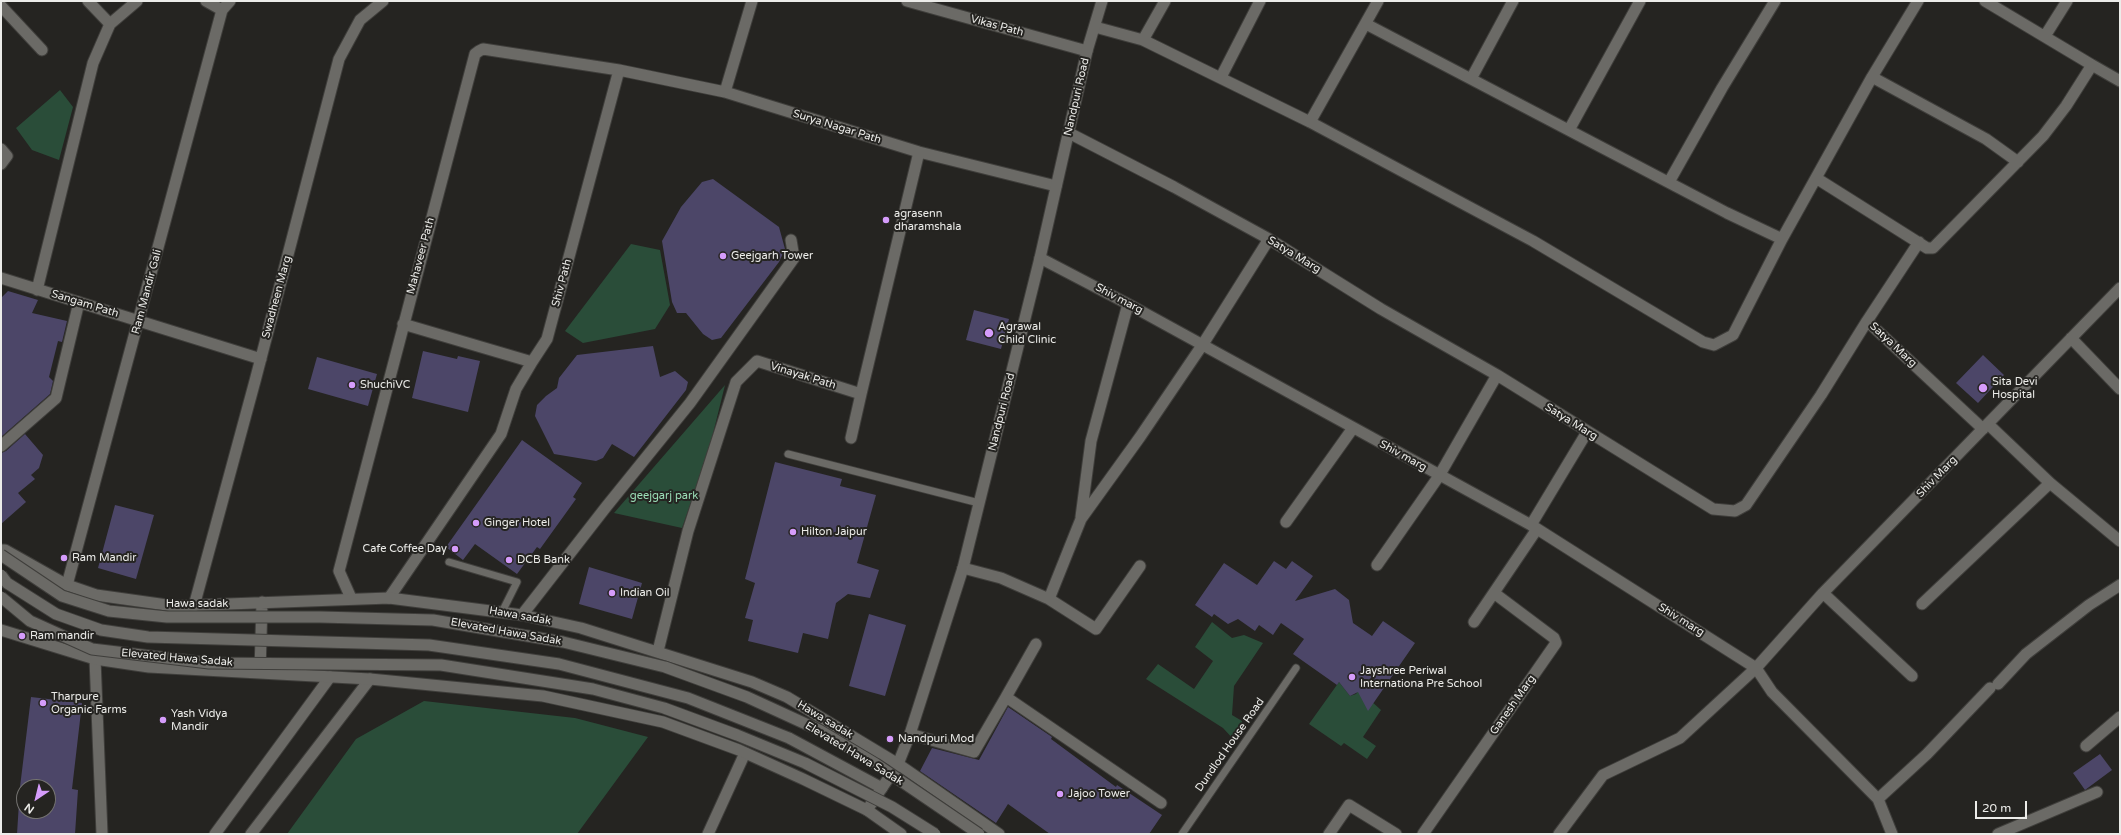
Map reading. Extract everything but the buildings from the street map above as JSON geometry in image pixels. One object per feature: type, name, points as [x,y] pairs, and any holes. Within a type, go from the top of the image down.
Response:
[{"type":"street","points":[[88,1],[110,24]]},
{"type":"street","points":[[37,290],[93,63],[110,24],[137,1]]},
{"type":"street","points":[[206,1],[222,10]]},
{"type":"street","name":"Ram Mandir Gali","points":[[67,585],[222,10],[230,1]]},
{"type":"street","name":"Swadheen Marg","points":[[194,606],[261,359],[339,59],[360,20],[383,1]]},
{"type":"street","points":[[725,92],[752,1]]},
{"type":"street","name":"Vikas Path","points":[[907,1],[1087,51]]},
{"type":"street","name":"Nandpuri Road","points":[[867,810],[898,764],[910,734],[963,568],[1040,258],[1087,51],[1102,1]]},
{"type":"street","points":[[1143,40],[1165,1]]},
{"type":"street","points":[[1221,78],[1260,1]]},
{"type":"street","points":[[1310,122],[1378,1]]},
{"type":"street","points":[[1471,79],[1513,1]]},
{"type":"street","points":[[1569,130],[1640,1]]},
{"type":"street","points":[[1669,182],[1722,88],[1775,1]]},
{"type":"street","points":[[1095,27],[1143,40],[1310,122],[1533,241],[1703,342],[1714,345],[1733,335],[1782,239],[1872,77],[1918,1]]},
{"type":"street","points":[[1985,1],[2120,81]]},
{"type":"street","points":[[2045,36],[2067,1]]},
{"type":"street","points":[[1,6],[42,50]]},
{"type":"street","points":[[1366,24],[1727,213],[1782,239]]},
{"type":"street","name":"Mahaveer Path","points":[[350,598],[339,571],[475,54],[483,49],[619,70]]},
{"type":"street","points":[[1816,178],[1927,248],[1933,248],[2042,136],[2066,106],[2092,65]]},
{"type":"street","name":"Surya Nagar Path","points":[[619,70],[725,92],[919,152],[1056,186]]},
{"type":"street","name":"Shiv Path","points":[[389,598],[502,434],[516,389],[547,339],[619,70]]},
{"type":"street","points":[[1872,77],[1986,139],[2018,162]]},
{"type":"street","name":"Satya Marg","points":[[1069,133],[1174,187],[1269,239],[1381,308],[1497,375],[1713,509],[1735,511],[1746,505],[1821,395],[1867,321],[2050,483],[2120,541]]},
{"type":"street","points":[[1,149],[7,156],[1,164]]},
{"type":"street","points":[[851,438],[919,152]]},
{"type":"street","points":[[1049,599],[1081,519],[1140,437],[1203,344],[1269,239]]},
{"type":"street","points":[[522,615],[606,507],[690,403],[794,258],[791,240]]},
{"type":"street","points":[[1867,321],[1918,242]]},
{"type":"street","name":"Shiv marg","points":[[1040,258],[1203,344],[1439,476],[1534,527],[1756,668]]},
{"type":"street","name":"Sangam Path","points":[[1,278],[261,359]]},
{"type":"street","name":"Shiv Marg","points":[[1559,834],[1603,775],[1680,738],[1756,668],[1823,594],[2120,288]]},
{"type":"street","points":[[1,446],[56,398],[80,302]]},
{"type":"street","points":[[1081,519],[1091,442],[1128,304]]},
{"type":"street","points":[[403,324],[532,362]]},
{"type":"street","points":[[2071,338],[2120,389]]},
{"type":"street","name":"Vinayak Path","points":[[658,651],[688,531],[736,382],[757,361],[862,394]]},
{"type":"street","points":[[1377,565],[1439,476],[1497,375]]},
{"type":"street","points":[[1286,522],[1353,428]]},
{"type":"street","points":[[1474,622],[1494,593],[1534,527],[1587,432]]},
{"type":"street","points":[[1922,604],[2050,483]]},
{"type":"street","name":"Hawa sadak","points":[[2,550],[67,585],[96,595],[174,606],[350,598],[389,598],[522,615],[580,628],[658,651],[752,682],[787,697],[898,764],[998,834]]},
{"type":"street","name":"Elevated Hawa Sadak","points":[[2,550],[62,596],[109,611],[167,617],[320,617],[433,620],[564,642],[665,667],[747,697],[819,730],[876,764],[979,834]]},
{"type":"street","points":[[963,568],[1001,578],[1049,599],[1096,629],[1140,566]]},
{"type":"street","points":[[1,575],[7,583],[56,614],[101,630],[148,636],[429,645],[559,664],[688,698],[790,738],[882,788]]},
{"type":"street","points":[[1878,799],[1927,754],[2032,649],[2089,605],[2120,585]]},
{"type":"street","name":"Ganesh Marg","points":[[1423,834],[1556,643],[1554,638],[1494,593]]},
{"type":"street","points":[[1823,594],[1912,676]]},
{"type":"street","name":"Elevated Hawa Sadak","points":[[1,597],[30,621],[92,649],[209,663],[442,666],[593,689],[664,708],[737,735],[805,763],[892,807],[935,834]]},
{"type":"street","points":[[260,673],[262,602]]},
{"type":"street","points":[[1,630],[95,659],[149,667],[370,679],[543,696],[663,722],[745,753],[867,810],[897,833]]},
{"type":"street","points":[[910,734],[974,752],[1036,644]]},
{"type":"street","points":[[95,659],[102,834]]},
{"type":"street","points":[[1756,668],[1772,692],[1878,799],[1892,834]]},
{"type":"street","points":[[215,834],[330,677]]},
{"type":"street","points":[[251,834],[370,679]]},
{"type":"street","points":[[1006,697],[1161,803]]},
{"type":"street","points":[[2086,746],[2120,717]]},
{"type":"street","points":[[708,834],[745,753]]},
{"type":"street","points":[[1998,834],[2097,792]]},
{"type":"street","points":[[1329,834],[1349,804],[1396,834]]},
{"type":"lane","points":[[788,454],[979,503]]},
{"type":"lane","points":[[450,562],[517,582],[502,612]]},
{"type":"lane","name":"Dundlod House Road","points":[[1182,834],[1296,668]]},
{"type":"green space","points":[[60,90],[73,107],[59,160],[32,150],[16,128]]},
{"type":"green space","points":[[631,244],[660,250],[670,305],[655,329],[583,343],[565,331]]},
{"type":"green space","name":"geejgarj park","points":[[725,385],[708,454],[682,528],[614,513]]},
{"type":"green space","points":[[1212,622],[1232,638],[1244,635],[1263,643],[1234,686],[1232,715],[1242,721],[1242,733],[1236,742],[1223,728],[1146,679],[1158,664],[1194,689],[1213,661],[1195,647]]},
{"type":"green space","points":[[1339,682],[1350,696],[1356,694],[1359,690],[1381,710],[1363,737],[1376,746],[1367,759],[1344,743],[1341,746],[1309,724]]},
{"type":"green space","points":[[424,701],[575,718],[648,737],[577,834],[287,834],[356,739]]},
{"type":"place","name":"agrasenn dharamshala","points":[[886,220]]},
{"type":"place","name":"Geejgarh Tower","points":[[723,256]]},
{"type":"place","name":"Agrawal Child Clinic","points":[[989,333]]},
{"type":"place","name":"ShuchiVC","points":[[352,385]]},
{"type":"place","name":"Sita Devi Hospital","points":[[1983,388]]},
{"type":"place","name":"Ginger Hotel","points":[[476,523]]},
{"type":"place","name":"Hilton Jaipur","points":[[793,532]]},
{"type":"place","name":"Cafe Coffee Day","points":[[455,549]]},
{"type":"place","name":"Ram Mandir","points":[[64,558]]},
{"type":"place","name":"DCB Bank","points":[[509,560]]},
{"type":"place","name":"Indian Oil","points":[[612,593]]},
{"type":"place","name":"Ram mandir","points":[[22,636]]},
{"type":"place","name":"Jayshree Periwal Internationa Pre School","points":[[1352,677]]},
{"type":"place","name":"Tharpure Organic Farms","points":[[43,703]]},
{"type":"place","name":"Yash Vidya Mandir","points":[[163,720]]},
{"type":"place","name":"Nandpuri Mod","points":[[890,739]]},
{"type":"place","name":"Jajoo Tower","points":[[1060,794]]}]
